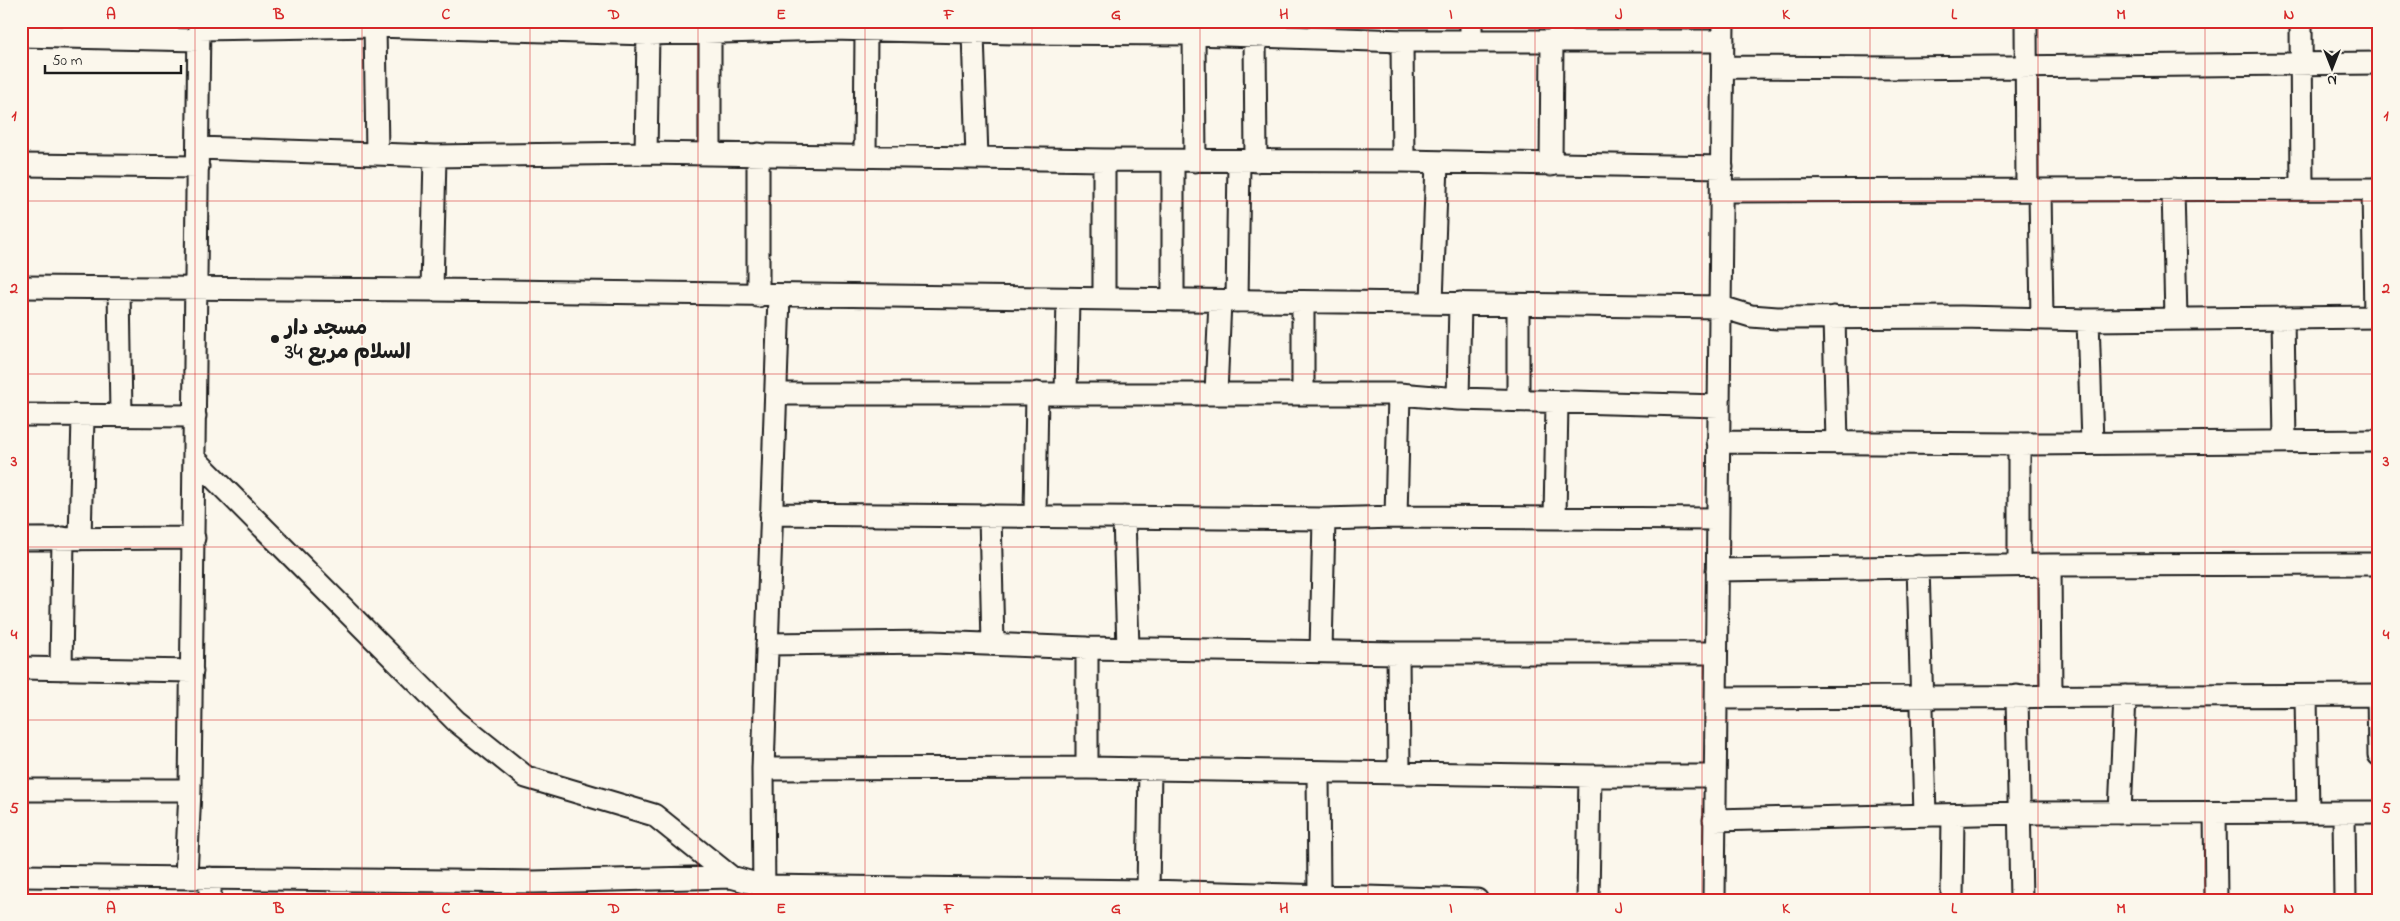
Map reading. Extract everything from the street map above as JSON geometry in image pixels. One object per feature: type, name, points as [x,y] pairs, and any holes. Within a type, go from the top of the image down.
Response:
[{"type":"street","points":[[2026,21],[2026,65],[2042,319]]},
{"type":"street","points":[[2301,21],[2302,189]]},
{"type":"street","points":[[21,36],[446,24],[541,26],[648,34],[710,32],[760,26],[831,25],[866,32],[973,33],[1015,27],[1114,27],[1194,34],[1371,30],[1402,41],[1471,31],[1552,40],[1723,31],[1714,900]]},
{"type":"street","points":[[375,26],[377,153]]},
{"type":"street","points":[[186,877],[192,671],[199,30]]},
{"type":"street","points":[[710,32],[710,154]]},
{"type":"street","points":[[865,156],[866,32]]},
{"type":"street","points":[[1216,394],[1265,32]]},
{"type":"street","points":[[973,33],[977,158]]},
{"type":"street","points":[[646,153],[648,34]]},
{"type":"street","points":[[1194,34],[1195,161]]},
{"type":"street","points":[[1551,165],[1552,40]]},
{"type":"street","points":[[1402,41],[1403,161]]},
{"type":"street","points":[[1724,67],[1899,68],[2026,65],[2379,63]]},
{"type":"street","points":[[21,165],[198,157],[377,153],[435,156],[646,153],[1173,161],[1403,161],[1722,167]]},
{"type":"street","points":[[758,154],[777,394],[771,514],[763,769],[764,893]]},
{"type":"street","points":[[432,290],[435,156]]},
{"type":"street","points":[[1104,160],[1104,299]]},
{"type":"street","points":[[1173,161],[1173,300]]},
{"type":"street","points":[[1432,302],[1436,163]]},
{"type":"street","points":[[2172,189],[2176,319]]},
{"type":"street","points":[[21,287],[432,290],[769,296],[1432,302],[1518,305],[1721,307],[1751,316],[1777,318],[2088,320],[2377,316],[2376,189],[1722,191]]},
{"type":"street","points":[[119,288],[121,415]]},
{"type":"street","points":[[1066,394],[1068,299]]},
{"type":"street","points":[[1303,302],[1303,393]]},
{"type":"street","points":[[1458,398],[1460,303]]},
{"type":"street","points":[[1518,305],[1518,401]]},
{"type":"street","points":[[1834,317],[1837,443]]},
{"type":"street","points":[[2283,318],[2285,442]]},
{"type":"street","points":[[2088,320],[2092,443]]},
{"type":"street","points":[[1036,515],[1037,393]]},
{"type":"street","points":[[777,394],[1399,394],[1518,401],[1719,406]]},
{"type":"street","points":[[1396,518],[1399,394]]},
{"type":"street","points":[[1555,518],[1557,402]]},
{"type":"street","points":[[21,416],[195,416]]},
{"type":"street","points":[[61,669],[83,417]]},
{"type":"street","points":[[1718,442],[2019,444],[2379,441]]},
{"type":"street","points":[[2019,444],[2020,565]]},
{"type":"street","points":[[195,459],[456,721],[518,771],[526,777],[654,814],[730,877],[764,893],[1023,895],[1148,890],[1225,896],[1319,895],[1380,899],[1477,900]]},
{"type":"street","points":[[771,514],[1036,515],[1124,518],[1717,519]]},
{"type":"street","points":[[990,515],[993,644]]},
{"type":"street","points":[[1124,518],[1128,648]]},
{"type":"street","points":[[1321,650],[1324,519]]},
{"type":"street","points":[[21,539],[194,538]]},
{"type":"street","points":[[1717,570],[2020,565],[2379,564]]},
{"type":"street","points":[[2050,565],[2051,695]]},
{"type":"street","points":[[1918,566],[1925,815]]},
{"type":"street","points":[[767,644],[933,642],[1087,648],[1321,650],[1398,653],[1716,653]]},
{"type":"street","points":[[1087,648],[1087,768]]},
{"type":"street","points":[[1398,653],[1399,772]]},
{"type":"street","points":[[21,668],[192,671]]},
{"type":"street","points":[[1716,698],[1922,699],[2051,695],[2306,697],[2378,695],[2379,754]]},
{"type":"street","points":[[2017,696],[2021,900]]},
{"type":"street","points":[[2120,813],[2125,696]]},
{"type":"street","points":[[2306,697],[2308,812]]},
{"type":"street","points":[[763,769],[1087,768],[1590,776],[1715,776]]},
{"type":"street","points":[[1148,890],[1150,769]]},
{"type":"street","points":[[1318,772],[1319,895]]},
{"type":"street","points":[[1588,900],[1590,776]]},
{"type":"street","points":[[21,790],[190,790]]},
{"type":"street","points":[[1714,820],[2020,813],[2379,812]]},
{"type":"street","points":[[2215,813],[2216,900]]},
{"type":"street","points":[[2344,813],[2345,900]]},
{"type":"street","points":[[1952,900],[1953,815]]},
{"type":"street","points":[[21,876],[210,878],[339,890],[534,891],[730,877]]},
{"type":"street","points":[[210,878],[210,900]]},
{"type":"place","name":"مسجد دار السلام مربع 34","points":[[275,339]]}]
